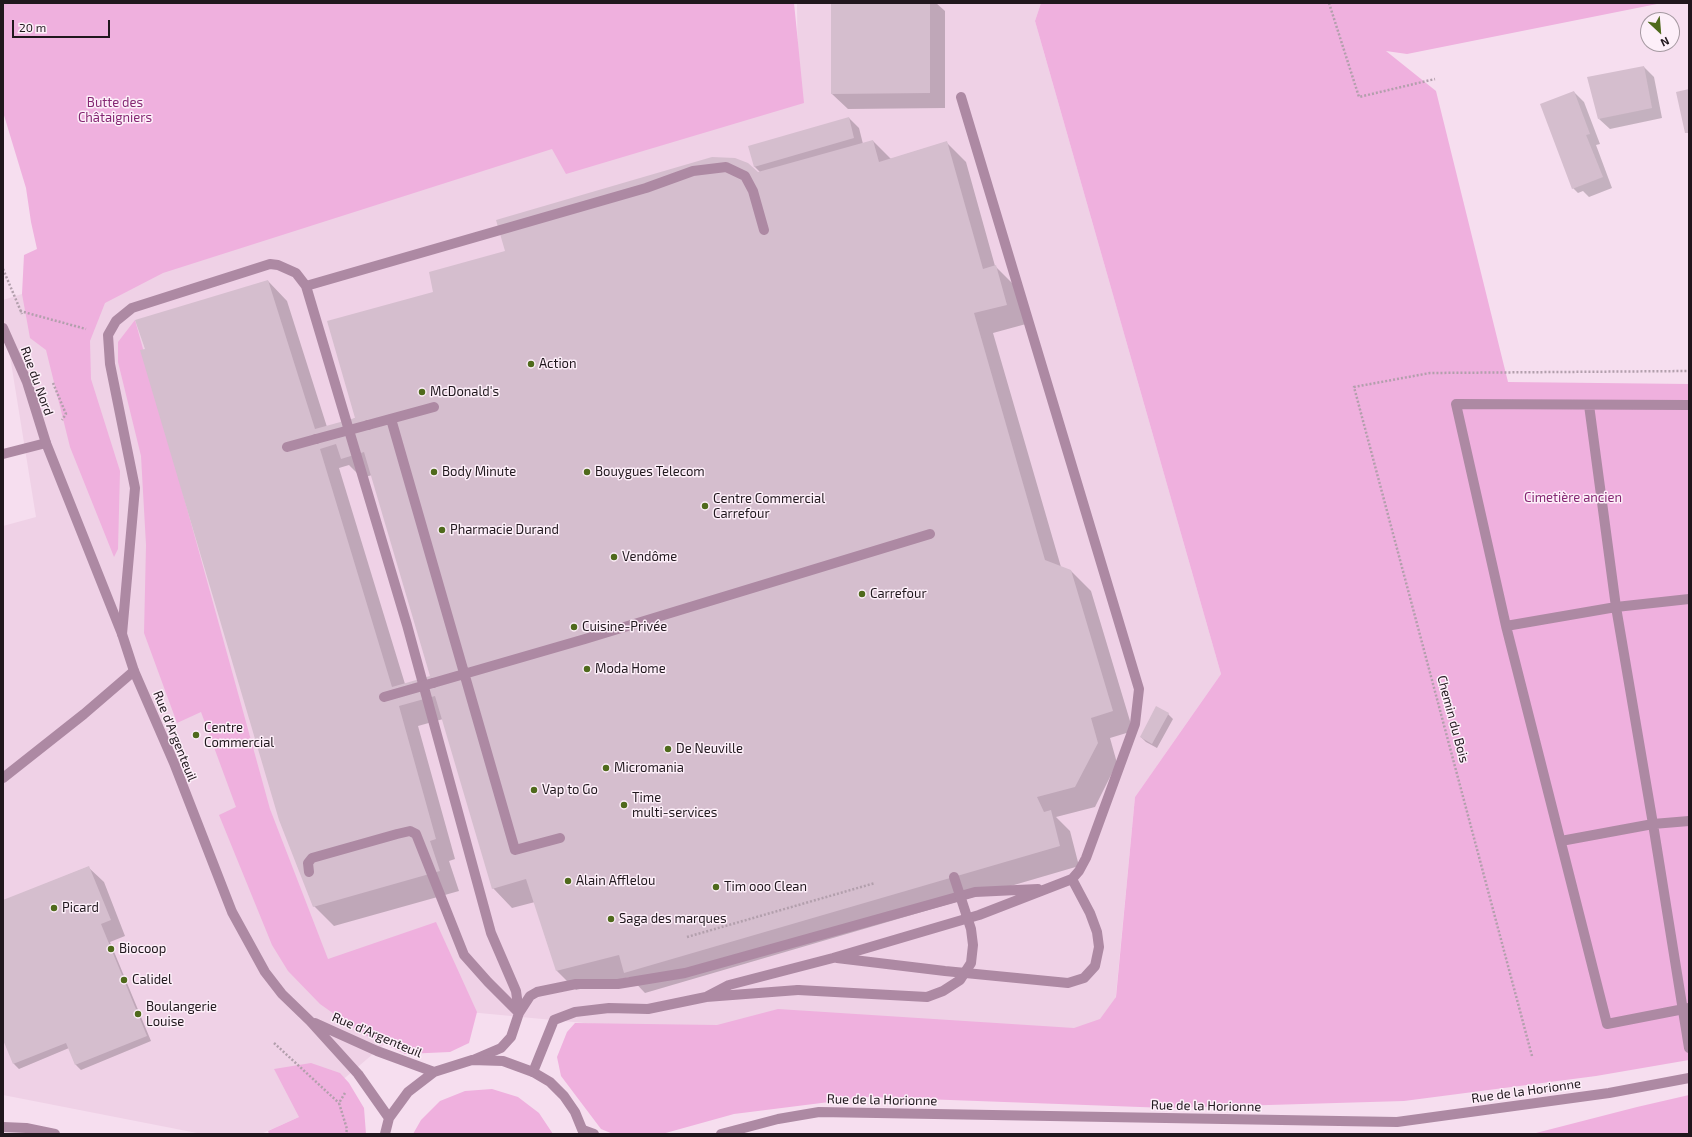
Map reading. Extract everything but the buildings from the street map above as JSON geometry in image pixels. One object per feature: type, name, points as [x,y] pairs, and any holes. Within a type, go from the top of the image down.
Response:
[{"type":"street","points":[[706,997],[729,984],[833,958],[979,915],[1072,879],[1079,871],[1086,858],[1135,724],[1139,688],[961,97]]},
{"type":"street","points":[[306,286],[646,188],[694,170],[726,168],[744,176],[753,191],[764,230]]},
{"type":"street","points":[[122,634],[135,488],[110,364],[108,335],[116,321],[132,308],[270,264],[278,265],[296,273],[306,286],[407,625],[492,933],[516,991],[519,1013]]},
{"type":"street","name":"Rue du Nord","points":[[3,328],[27,382],[46,443]]},
{"type":"street","points":[[1686,1009],[1607,1024],[1506,626],[1456,404],[1689,405]]},
{"type":"street","points":[[1589,405],[1616,607],[1686,1009],[1689,1048]]},
{"type":"street","points":[[287,447],[434,407]]},
{"type":"street","points":[[391,419],[515,850],[560,838]]},
{"type":"street","points":[[3,454],[46,443]]},
{"type":"street","name":"Rue d'Argenteuil","points":[[46,443],[122,634],[134,671],[174,763],[232,912],[265,972],[282,994],[310,1021],[358,1074],[389,1118]]},
{"type":"street","points":[[384,697],[585,639],[930,534]]},
{"type":"street","points":[[1506,626],[1616,607],[1689,599]]},
{"type":"street","points":[[3,778],[84,714],[134,671]]},
{"type":"street","points":[[1561,840],[1654,824],[1689,821]]},
{"type":"street","points":[[309,872],[308,863],[312,858],[410,831],[416,834],[464,955],[519,1013]]},
{"type":"street","points":[[533,1072],[554,1020],[575,1012],[609,1008],[648,1009],[706,997],[798,990],[927,997],[943,991],[960,980],[971,963],[973,945],[971,929],[954,878]]},
{"type":"street","points":[[833,958],[1068,983],[1084,978],[1095,966],[1099,947],[1097,932],[1090,913],[1072,879]]},
{"type":"street","points":[[385,1134],[389,1118],[408,1092],[434,1072],[490,1054],[501,1048],[511,1037],[519,1013],[530,996],[537,992],[576,984],[618,984],[696,970],[758,951],[975,892],[1046,889]]},
{"type":"street","name":"Rue d'Argenteuil","points":[[310,1021],[377,1051],[434,1072]]},
{"type":"street","points":[[472,1060],[503,1061],[533,1072],[550,1082],[564,1096],[575,1112],[584,1132],[594,1134]]},
{"type":"street","name":"Rue de la Horionne","points":[[721,1134],[778,1119],[819,1112],[1397,1122],[1608,1093],[1689,1078]]},
{"type":"street","points":[[3,1127],[26,1128],[55,1134]]},
{"type":"path","points":[[1329,3],[1358,97],[1435,79]]},
{"type":"path","points":[[3,269],[21,311]]},
{"type":"path","points":[[15,310],[108,335]]},
{"type":"path","name":"Chemin du Bois","points":[[1532,1056],[1354,387],[1430,373],[1689,371]]},
{"type":"path","points":[[687,937],[875,883]]},
{"type":"path","points":[[274,1043],[339,1103],[347,1129],[346,1134]]},
{"type":"path","points":[[339,1103],[358,1074]]},
{"type":"shaded area","points":[[797,3],[1041,3],[1035,21],[1221,674],[1135,797],[1109,1067],[626,1027],[427,1008],[299,1117],[261,1134],[202,1134],[3,1095],[3,526],[36,517],[3,313],[3,300],[574,119],[798,90]]},
{"type":"green space","name":"Butte des Châtaigniers","points":[[3,3],[794,3],[804,103],[566,174],[552,149],[163,273],[105,303],[90,341],[91,379],[120,471],[118,549],[114,557],[70,447],[46,350],[30,338],[22,294],[24,255],[37,249],[26,188],[3,112]]},
{"type":"green space","name":"Cimetière ancien","points":[[1041,3],[1662,3],[1407,54],[1386,51],[1436,91],[1508,382],[1689,384],[1689,1060],[1596,1076],[1404,1101],[1167,1108],[869,1097],[734,1114],[662,1134],[613,1134],[601,1129],[561,1076],[557,1057],[567,1032],[575,1023],[717,1025],[778,1009],[1074,1028],[1100,1019],[1116,997],[1135,797],[1221,674],[1035,21]]},
{"type":"green space","points":[[135,320],[270,809],[328,959],[436,922],[477,1012],[469,1043],[450,1052],[405,1054],[361,1033],[320,1004],[288,971],[272,945],[219,815],[236,807],[201,712],[177,723],[144,633],[146,545],[141,456],[118,362],[118,342]]},
{"type":"green space","points":[[311,1063],[340,1073],[349,1083],[364,1108],[366,1134],[269,1134],[268,1131],[299,1117],[274,1069]]},
{"type":"green space","points":[[492,1089],[518,1097],[539,1113],[553,1134],[413,1134],[421,1120],[440,1101],[465,1091]]},
{"type":"green space","points":[[1689,1095],[1689,1134],[1532,1134],[1637,1107]]},
{"type":"place","name":"Action","points":[[531,364]]},
{"type":"place","name":"McDonald's","points":[[422,392]]},
{"type":"place","name":"Body Minute","points":[[434,472]]},
{"type":"place","name":"Bouygues Telecom","points":[[587,472]]},
{"type":"place","name":"Centre Commercial Carrefour","points":[[705,506]]},
{"type":"place","name":"Pharmacie Durand","points":[[442,530]]},
{"type":"place","name":"Vendôme","points":[[614,557]]},
{"type":"place","name":"Carrefour","points":[[862,594]]},
{"type":"place","name":"Cuisine-Privée","points":[[574,627]]},
{"type":"place","name":"Moda Home","points":[[587,669]]},
{"type":"place","name":"Centre Commercial","points":[[196,735]]},
{"type":"place","name":"De Neuville","points":[[668,749]]},
{"type":"place","name":"Micromania","points":[[606,768]]},
{"type":"place","name":"Vap to Go","points":[[534,790]]},
{"type":"place","name":"Time multi-services","points":[[624,805]]},
{"type":"place","name":"Alain Afflelou","points":[[568,881]]},
{"type":"place","name":"Tim ooo Clean","points":[[716,887]]},
{"type":"place","name":"Picard","points":[[54,908]]},
{"type":"place","name":"Saga des marques","points":[[611,919]]},
{"type":"place","name":"Biocoop","points":[[111,949]]},
{"type":"place","name":"Calidel","points":[[124,980]]},
{"type":"place","name":"Boulangerie Louise","points":[[138,1014]]}]
